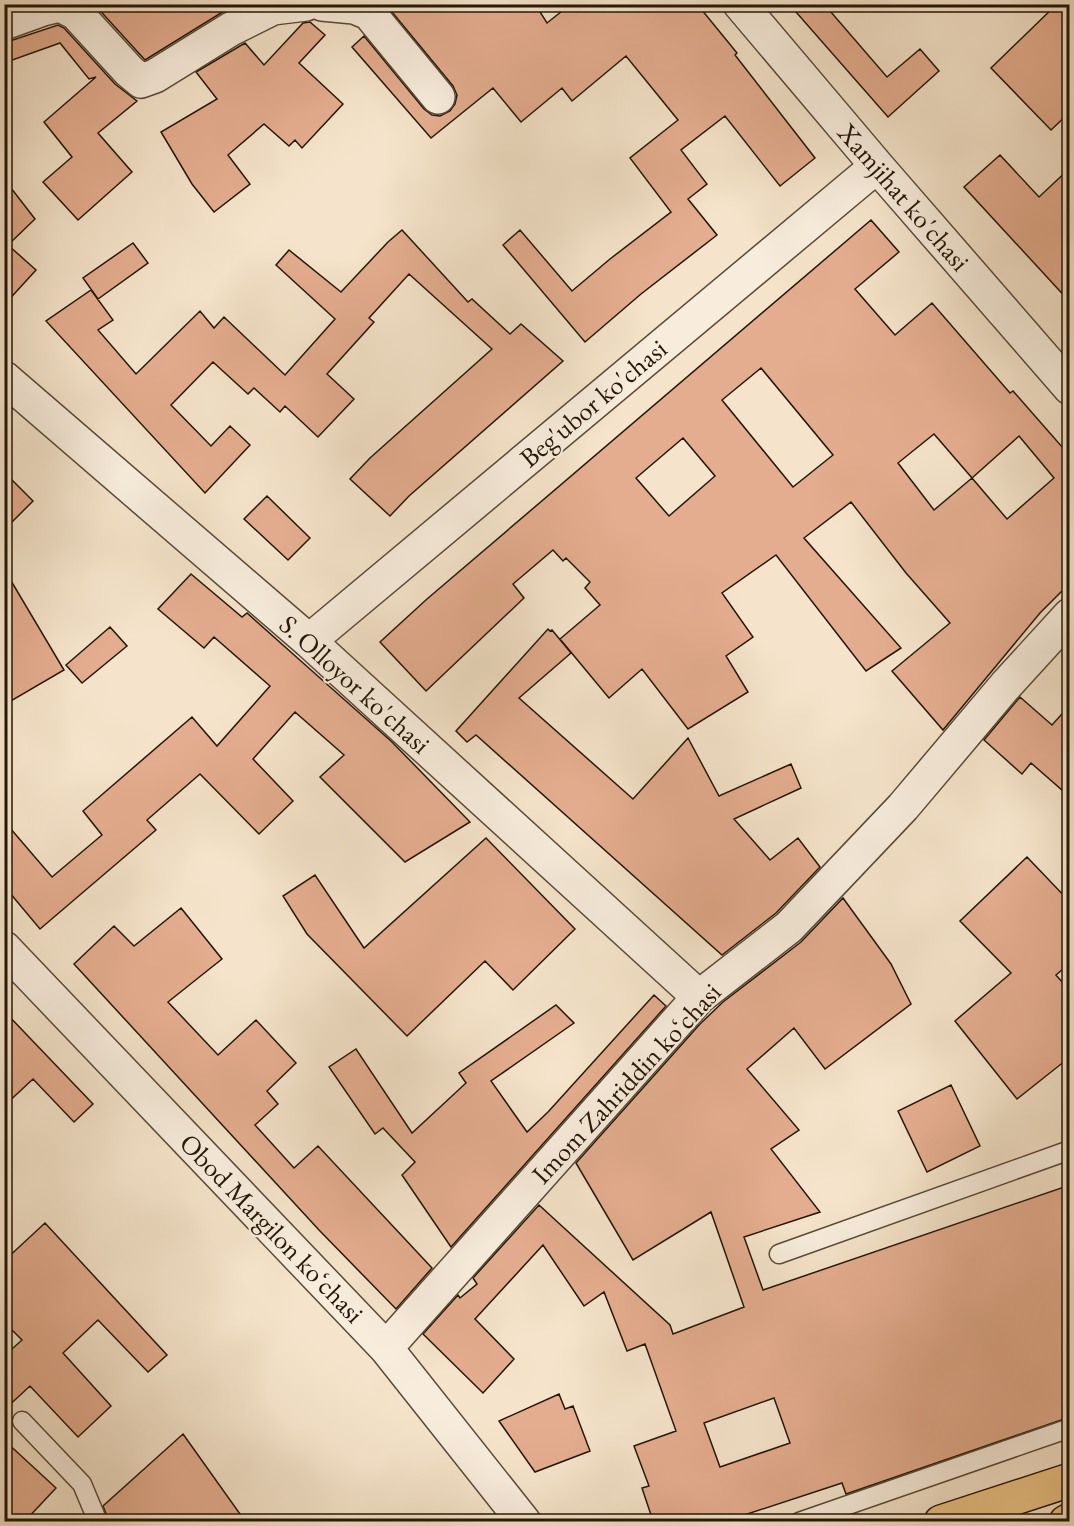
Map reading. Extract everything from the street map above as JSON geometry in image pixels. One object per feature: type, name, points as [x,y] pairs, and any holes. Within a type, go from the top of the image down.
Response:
[{"type":"main road","points":[[941,1521],[1070,1480]]},
{"type":"street","points":[[4,24],[60,5],[76,13],[141,81],[155,76],[231,28],[273,8],[306,4]]},
{"type":"street","points":[[322,4],[354,7],[369,13],[438,97]]},
{"type":"street","name":"Xamjihat ko'chasi","points":[[740,4],[1070,388]]},
{"type":"street","name":"Beg'ubor ko'chasi","points":[[309,641],[877,166]]},
{"type":"street","name":"S. Olloyor ko'chasi","points":[[4,378],[309,641],[699,997]]},
{"type":"street","name":"Imom Zahriddin koʻchasi","points":[[386,1348],[699,997],[789,927],[903,807],[1006,685],[1070,615]]},
{"type":"street","name":"Obod Margilon koʻchasi","points":[[4,948],[386,1348],[524,1521]]},
{"type":"lane","points":[[779,1254],[1070,1150]]},
{"type":"lane","points":[[22,1421],[82,1484],[98,1521]]},
{"type":"lane","points":[[799,1521],[1070,1428]]},
{"type":"building","points":[[94,4],[238,4],[145,60]]},
{"type":"building","points":[[401,4],[535,4],[547,23],[571,4],[697,4],[737,53],[735,55],[815,158],[780,186],[725,116],[681,150],[707,184],[688,199],[717,235],[641,294],[585,342],[503,245],[520,230],[572,291],[671,212],[630,158],[678,120],[626,56],[572,101],[562,88],[521,122],[493,88],[431,138],[352,47],[364,36],[424,109],[432,115],[440,116],[450,111],[457,95],[453,86],[392,12]]},
{"type":"building","points":[[789,4],[824,4],[887,77],[920,49],[939,71],[888,117]]},
{"type":"building","points":[[1057,4],[1070,4],[1070,112],[1051,130],[991,68]]},
{"type":"building","points":[[310,22],[325,35],[299,63],[343,104],[302,148],[295,140],[289,146],[264,124],[228,155],[250,184],[214,212],[192,184],[161,132],[217,99],[196,72],[245,43],[264,65],[303,23]]},
{"type":"building","points":[[58,25],[64,28],[115,84],[137,101],[98,133],[132,172],[78,220],[43,182],[72,157],[44,122],[96,77],[89,79],[60,43],[4,63],[4,41]]},
{"type":"building","points":[[1000,155],[1039,197],[1070,168],[1070,302],[964,187]]},
{"type":"building","points":[[4,179],[35,219],[8,245],[36,270],[4,305]]},
{"type":"building","points":[[871,220],[899,252],[855,289],[895,335],[932,303],[1010,393],[1013,391],[1070,456],[1070,583],[1040,613],[943,730],[892,671],[950,623],[906,573],[851,502],[804,538],[901,648],[866,671],[776,555],[722,593],[753,637],[726,656],[748,692],[688,729],[642,669],[609,698],[560,639],[600,605],[585,588],[590,582],[566,558],[563,561],[553,550],[513,584],[524,598],[426,691],[380,642],[427,599]],"holes":[[[761,368],[833,455],[793,487],[722,400]],[[934,434],[972,478],[934,510],[898,463]],[[1019,436],[1054,478],[1007,519],[972,478]],[[683,438],[715,476],[669,516],[636,478]]]},
{"type":"building","points":[[402,230],[468,302],[472,299],[510,334],[521,324],[563,361],[409,496],[390,516],[350,479],[370,458],[492,349],[409,274],[369,318],[374,322],[327,374],[354,399],[318,437],[285,406],[280,412],[254,388],[248,394],[213,362],[171,405],[211,446],[230,426],[250,445],[205,493],[46,321],[91,290],[113,320],[98,330],[136,374],[200,311],[214,328],[224,317],[285,375],[335,319],[276,265],[289,250],[341,292]]},
{"type":"building","points":[[133,243],[148,263],[98,299],[83,278]]},
{"type":"building","points":[[4,472],[33,501],[4,530]]},
{"type":"building","points":[[267,496],[310,538],[288,560],[244,519]]},
{"type":"building","points":[[4,569],[64,670],[4,705]]},
{"type":"building","points":[[191,574],[242,617],[247,613],[392,742],[470,822],[405,862],[320,777],[344,755],[295,712],[253,759],[293,801],[259,834],[200,774],[147,820],[156,830],[40,929],[4,886],[4,821],[52,877],[102,835],[83,811],[192,717],[217,746],[270,686],[214,637],[204,648],[158,609]]},
{"type":"building","points":[[110,627],[127,646],[82,683],[66,665]]},
{"type":"building","points":[[548,629],[552,630],[571,653],[519,698],[633,799],[688,738],[719,796],[791,764],[801,788],[734,819],[770,860],[798,838],[820,867],[776,913],[722,955],[476,735],[467,742],[456,731]]},
{"type":"building","points":[[1020,697],[1052,725],[1070,705],[1070,797],[1031,763],[1022,774],[984,740]]},
{"type":"building","points":[[486,838],[575,929],[513,990],[485,961],[407,1036],[307,934],[283,896],[315,875],[364,948]]},
{"type":"building","points":[[1027,857],[1070,902],[1070,963],[1056,975],[1070,991],[1070,1057],[1017,1099],[955,1021],[1011,973],[960,921]]},
{"type":"building","points":[[843,898],[891,964],[911,1004],[825,1069],[794,1028],[747,1069],[799,1130],[771,1149],[820,1212],[744,1237],[763,1290],[1070,1185],[1070,1417],[846,1494],[842,1483],[726,1521],[653,1521],[642,1488],[649,1486],[634,1446],[676,1431],[645,1344],[627,1351],[604,1292],[584,1306],[543,1245],[475,1319],[514,1359],[483,1393],[423,1334],[458,1295],[460,1298],[477,1284],[473,1278],[539,1205],[670,1325],[673,1334],[744,1307],[711,1212],[633,1260],[576,1163],[700,1024],[723,1002],[801,942]],"holes":[[[774,1398],[790,1443],[720,1467],[704,1423]]]},
{"type":"building","points":[[181,908],[222,959],[168,1002],[218,1055],[256,1020],[296,1063],[267,1091],[278,1104],[255,1125],[294,1168],[318,1146],[432,1268],[396,1309],[319,1230],[74,964],[114,926],[134,946]]},
{"type":"building","points":[[654,995],[666,1006],[451,1247],[402,1175],[415,1162],[383,1128],[375,1134],[329,1067],[356,1049],[412,1133],[466,1083],[459,1073],[556,1005],[574,1023],[491,1081],[527,1132],[548,1112]]},
{"type":"building","points":[[4,1011],[93,1104],[74,1122],[33,1079],[4,1106]]},
{"type":"building","points":[[951,1085],[980,1146],[927,1172],[898,1111]]},
{"type":"building","points":[[45,1223],[167,1355],[148,1372],[98,1320],[63,1353],[111,1406],[78,1437],[30,1386],[4,1410],[4,1356],[22,1340],[4,1322],[4,1261]]},
{"type":"building","points":[[559,1394],[565,1409],[573,1406],[590,1451],[535,1472],[499,1421]]},
{"type":"building","points":[[183,1434],[245,1521],[109,1521],[103,1506]]},
{"type":"building","points":[[4,1440],[56,1488],[25,1521],[4,1521]]}]
